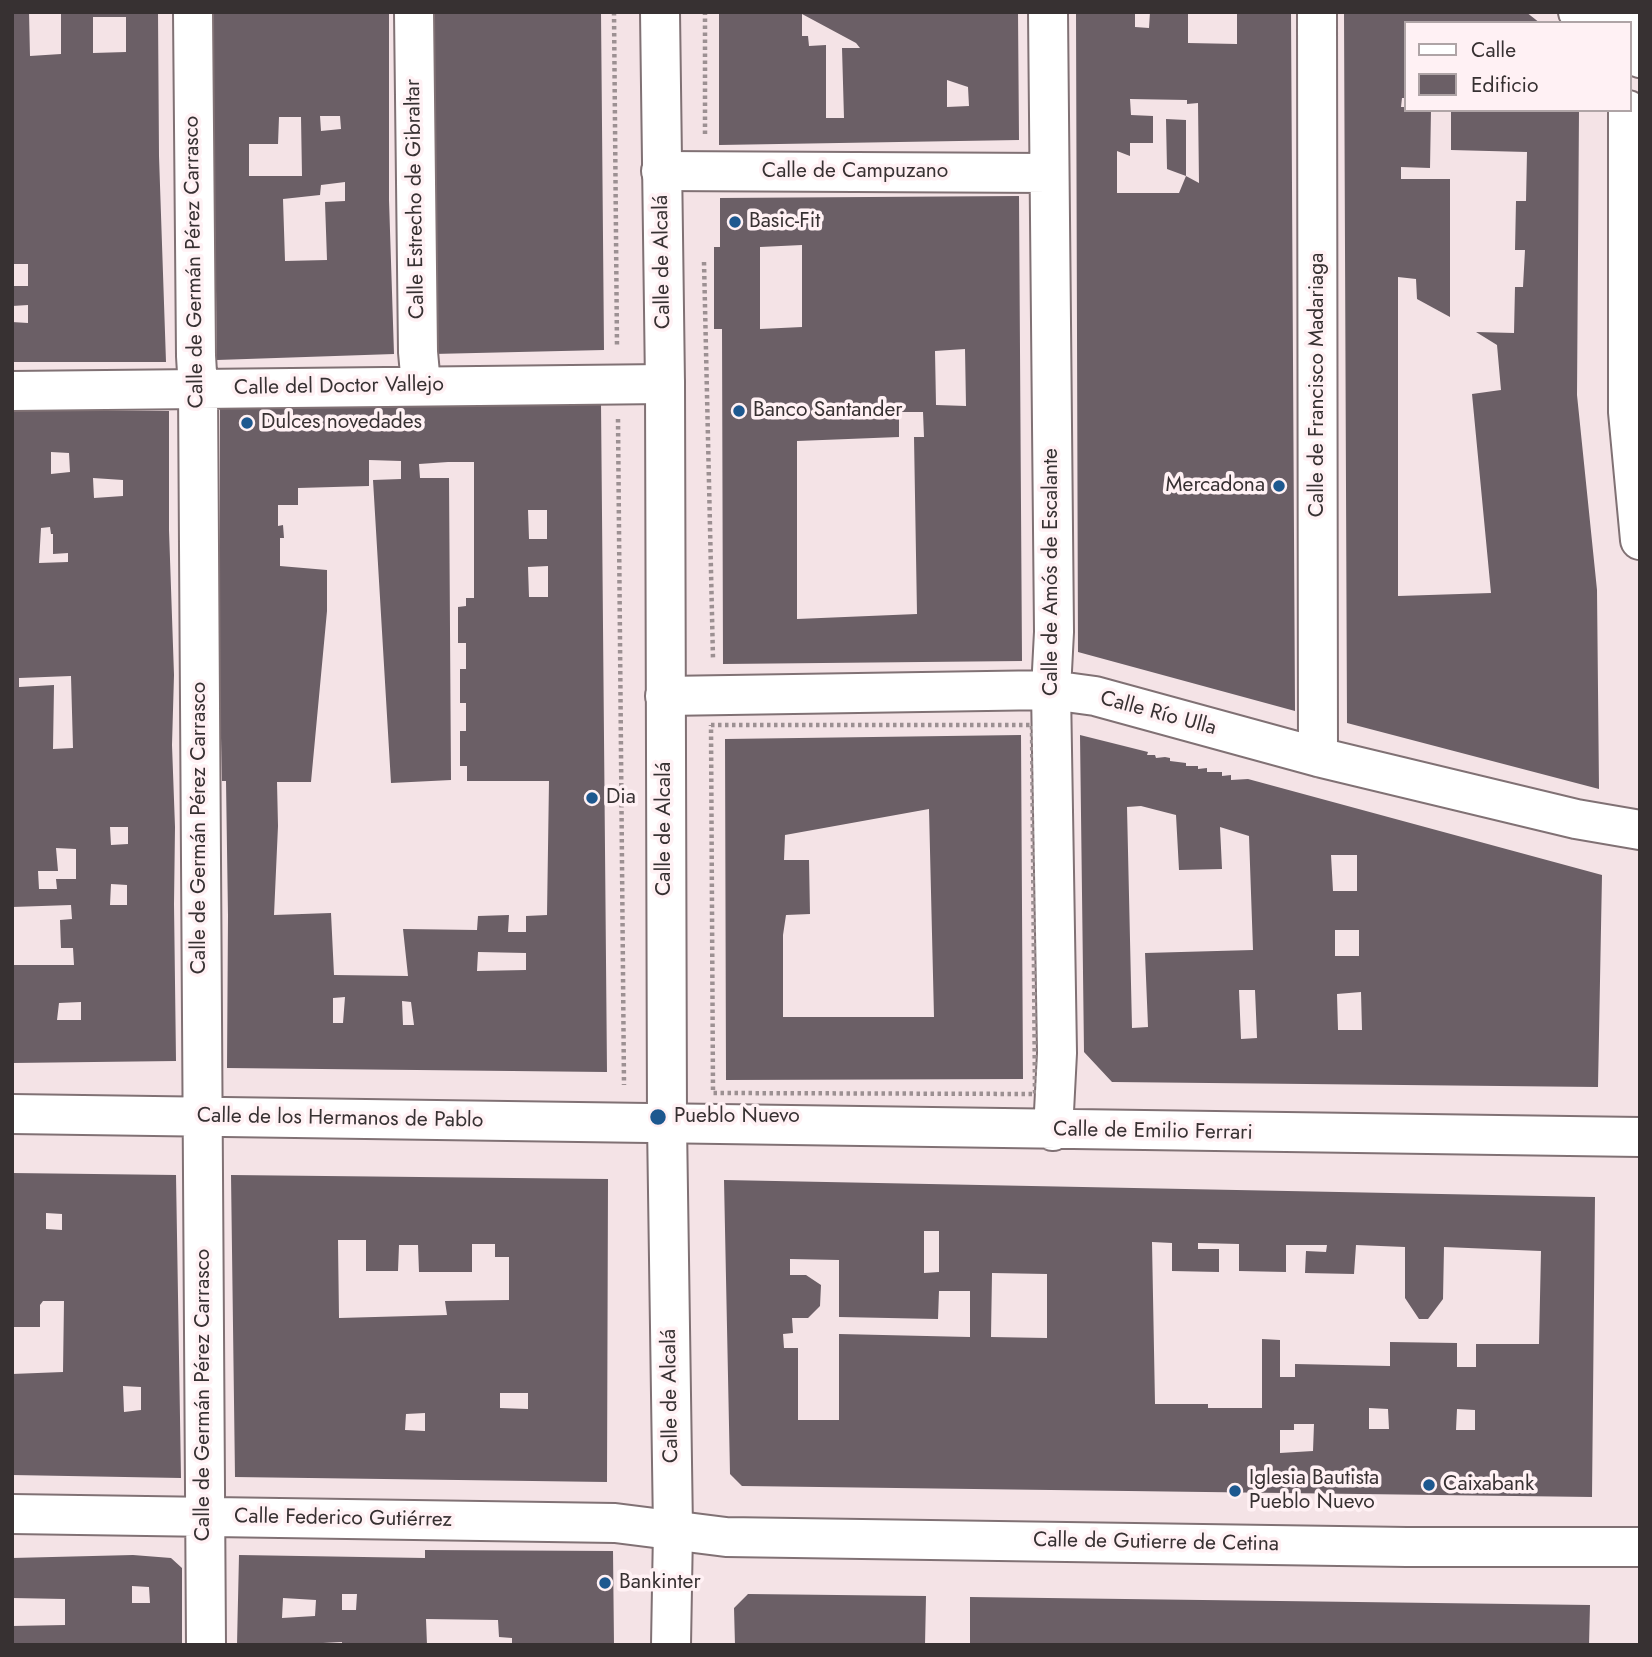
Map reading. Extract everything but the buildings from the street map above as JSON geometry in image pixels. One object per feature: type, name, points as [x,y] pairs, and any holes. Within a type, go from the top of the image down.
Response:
[{"type":"street","name":"Calle de Germán Pérez Carrasco","points":[[193,12],[206,1645]]},
{"type":"street","name":"Calle Estrecho de Gibraltar","points":[[414,12],[418,352],[421,385]]},
{"type":"street","name":"Calle de Alcalá","points":[[660,12],[665,384],[667,1124],[673,1530],[671,1645]]},
{"type":"street","name":"Calle de Amós de Escalante","points":[[1048,12],[1054,632],[1051,690],[1057,1053],[1053,1131]]},
{"type":"street","name":"Calle de Francisco Madariaga","points":[[1317,12],[1318,757]]},
{"type":"street","points":[[1628,112],[1628,412],[1640,540]]},
{"type":"street","name":"Calle de Campuzano","points":[[661,171],[1049,173]]},
{"type":"street","name":"Calle del Doctor Vallejo","points":[[12,391],[665,384]]},
{"type":"street","name":"Calle Río Ulla","points":[[665,696],[1051,690],[1096,696],[1318,757],[1576,819],[1640,830]]},
{"type":"street","name":"Calle de los Hermanos de Pablo","points":[[12,1114],[667,1124]]},
{"type":"street","name":"Calle de Emilio Ferrari","points":[[667,1124],[1640,1138]]},
{"type":"street","name":"Calle Federico Gutiérrez","points":[[12,1514],[615,1523],[673,1530]]},
{"type":"street","name":"Calle de Gutierre de Cetina","points":[[673,1530],[726,1537],[1406,1547],[1640,1547]]},
{"type":"path","points":[[614,12],[617,336]]},
{"type":"path","points":[[705,12],[705,144]]},
{"type":"path","points":[[704,255],[713,664]]},
{"type":"path","points":[[618,414],[625,1085]]},
{"type":"path","points":[[1032,724],[1035,1094],[713,1093],[710,963],[710,726],[1032,724]]},
{"type":"place","name":"Basic-Fit","points":[[735,222]]},
{"type":"place","name":"Banco Santander","points":[[739,411]]},
{"type":"place","name":"Dulces novedades","points":[[247,423]]},
{"type":"place","name":"Mercadona","points":[[1279,486]]},
{"type":"place","name":"Dia","points":[[592,798]]},
{"type":"place","name":"Pueblo Nuevo","points":[[658,1117]]},
{"type":"place","name":"Caixabank","points":[[1429,1485]]},
{"type":"place","name":"Iglesia Bautista Pueblo Nuevo","points":[[1235,1491]]},
{"type":"place","name":"Bankinter","points":[[605,1583]]}]
